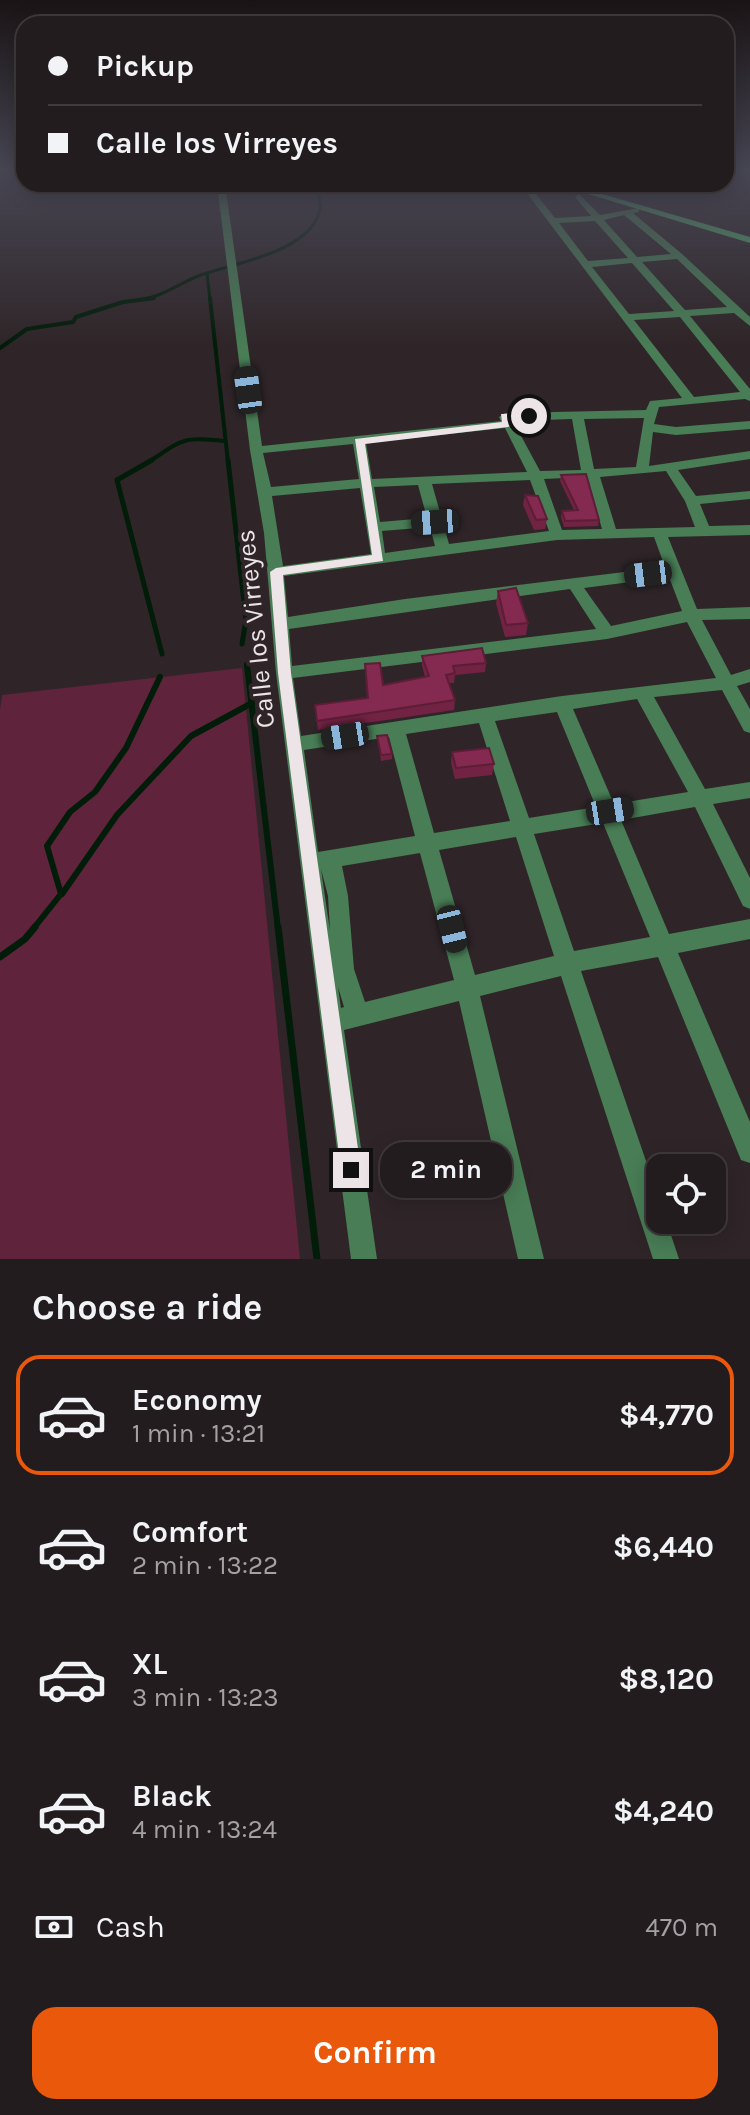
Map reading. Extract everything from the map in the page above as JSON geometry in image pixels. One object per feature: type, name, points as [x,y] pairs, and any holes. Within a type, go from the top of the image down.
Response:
[{"type":"street","name":"Calle los Virreyes","points":[[227,230],[256,450],[266,492],[294,744],[320,860],[338,896],[330,924]]},
{"type":"street","points":[[562,230],[690,400]]},
{"type":"street","points":[[609,230],[747,389],[654,404],[648,420],[642,471]]},
{"type":"street","points":[[647,230],[750,323]]},
{"type":"street","points":[[715,230],[750,240]]},
{"type":"street","points":[[588,264],[679,256]]},
{"type":"street","points":[[628,317],[736,310]]},
{"type":"street","points":[[577,414],[590,473],[610,532]]},
{"type":"street","points":[[557,535],[535,474],[505,417],[577,414],[648,420],[676,431],[750,425]]},
{"type":"street","points":[[256,450],[508,424]]},
{"type":"street","points":[[359,441],[379,558]]},
{"type":"street","points":[[266,492],[366,483],[642,471],[750,455]]},
{"type":"street","points":[[670,467],[692,501],[704,531]]},
{"type":"street","points":[[424,481],[443,550]]},
{"type":"street","points":[[692,501],[750,495]]},
{"type":"street","points":[[373,527],[435,522]]},
{"type":"street","points":[[276,572],[557,535],[750,530]]},
{"type":"street","points":[[659,531],[691,615],[750,726]]},
{"type":"street","points":[[282,624],[673,571]]},
{"type":"street","points":[[574,584],[607,633]]},
{"type":"street","points":[[284,673],[607,633],[691,615],[750,613]]},
{"type":"street","points":[[294,744],[562,703],[727,683],[750,675]]},
{"type":"street","points":[[642,692],[700,797],[750,899]]},
{"type":"street","points":[[562,703],[610,811],[750,1151]]},
{"type":"street","points":[[485,716],[666,1259]]},
{"type":"street","points":[[395,728],[467,986],[531,1259]]},
{"type":"street","points":[[320,860],[750,790]]},
{"type":"street","points":[[330,924],[358,1014]]},
{"type":"street","points":[[330,924],[330,1022],[364,1259]]},
{"type":"street","points":[[330,1022],[568,963],[750,929]]},
{"type":"shaded area","points":[[242,668],[300,1259],[0,1259],[2,695]]},
{"type":"building","points":[[586,474],[599,520],[565,521],[562,511],[578,510],[561,475]]},
{"type":"building","points":[[525,495],[538,496],[547,519],[536,520]]},
{"type":"building","points":[[516,588],[528,623],[506,625],[498,591]]},
{"type":"building","points":[[482,648],[486,663],[453,666],[455,673],[446,675],[455,700],[317,721],[315,705],[368,698],[365,664],[380,663],[383,685],[429,676],[422,656]]},
{"type":"building","points":[[387,735],[392,754],[381,755],[377,736]]},
{"type":"building","points":[[489,748],[494,764],[456,768],[452,752]]},
{"type":"waterway","points":[[207,273],[271,253],[289,245],[309,230]]},
{"type":"waterway","points":[[140,300],[207,273]]},
{"type":"waterway","points":[[207,273],[210,300]]},
{"type":"waterway","points":[[140,300],[154,298]]},
{"type":"waterway","points":[[210,298],[228,462]]},
{"type":"waterway","points":[[0,348],[27,329],[73,322],[76,317],[140,300]]},
{"type":"waterway","points":[[152,460],[183,441],[224,441]]},
{"type":"waterway","points":[[152,460],[117,480],[162,654]]},
{"type":"waterway","points":[[228,460],[246,620],[242,644]]},
{"type":"waterway","points":[[247,665],[251,703]]},
{"type":"waterway","points":[[33,929],[61,894],[47,846],[70,812],[95,792],[126,748],[160,677]]},
{"type":"waterway","points":[[62,894],[117,815],[191,736],[251,703]]},
{"type":"waterway","points":[[251,703],[278,929]]},
{"type":"waterway","points":[[0,957],[25,939],[35,927]]},
{"type":"waterway","points":[[278,927],[317,1259]]},
{"type":"route","points":[[351,1170],[284,673],[276,572],[379,558],[359,441],[508,424],[505,417],[529,416]]}]
